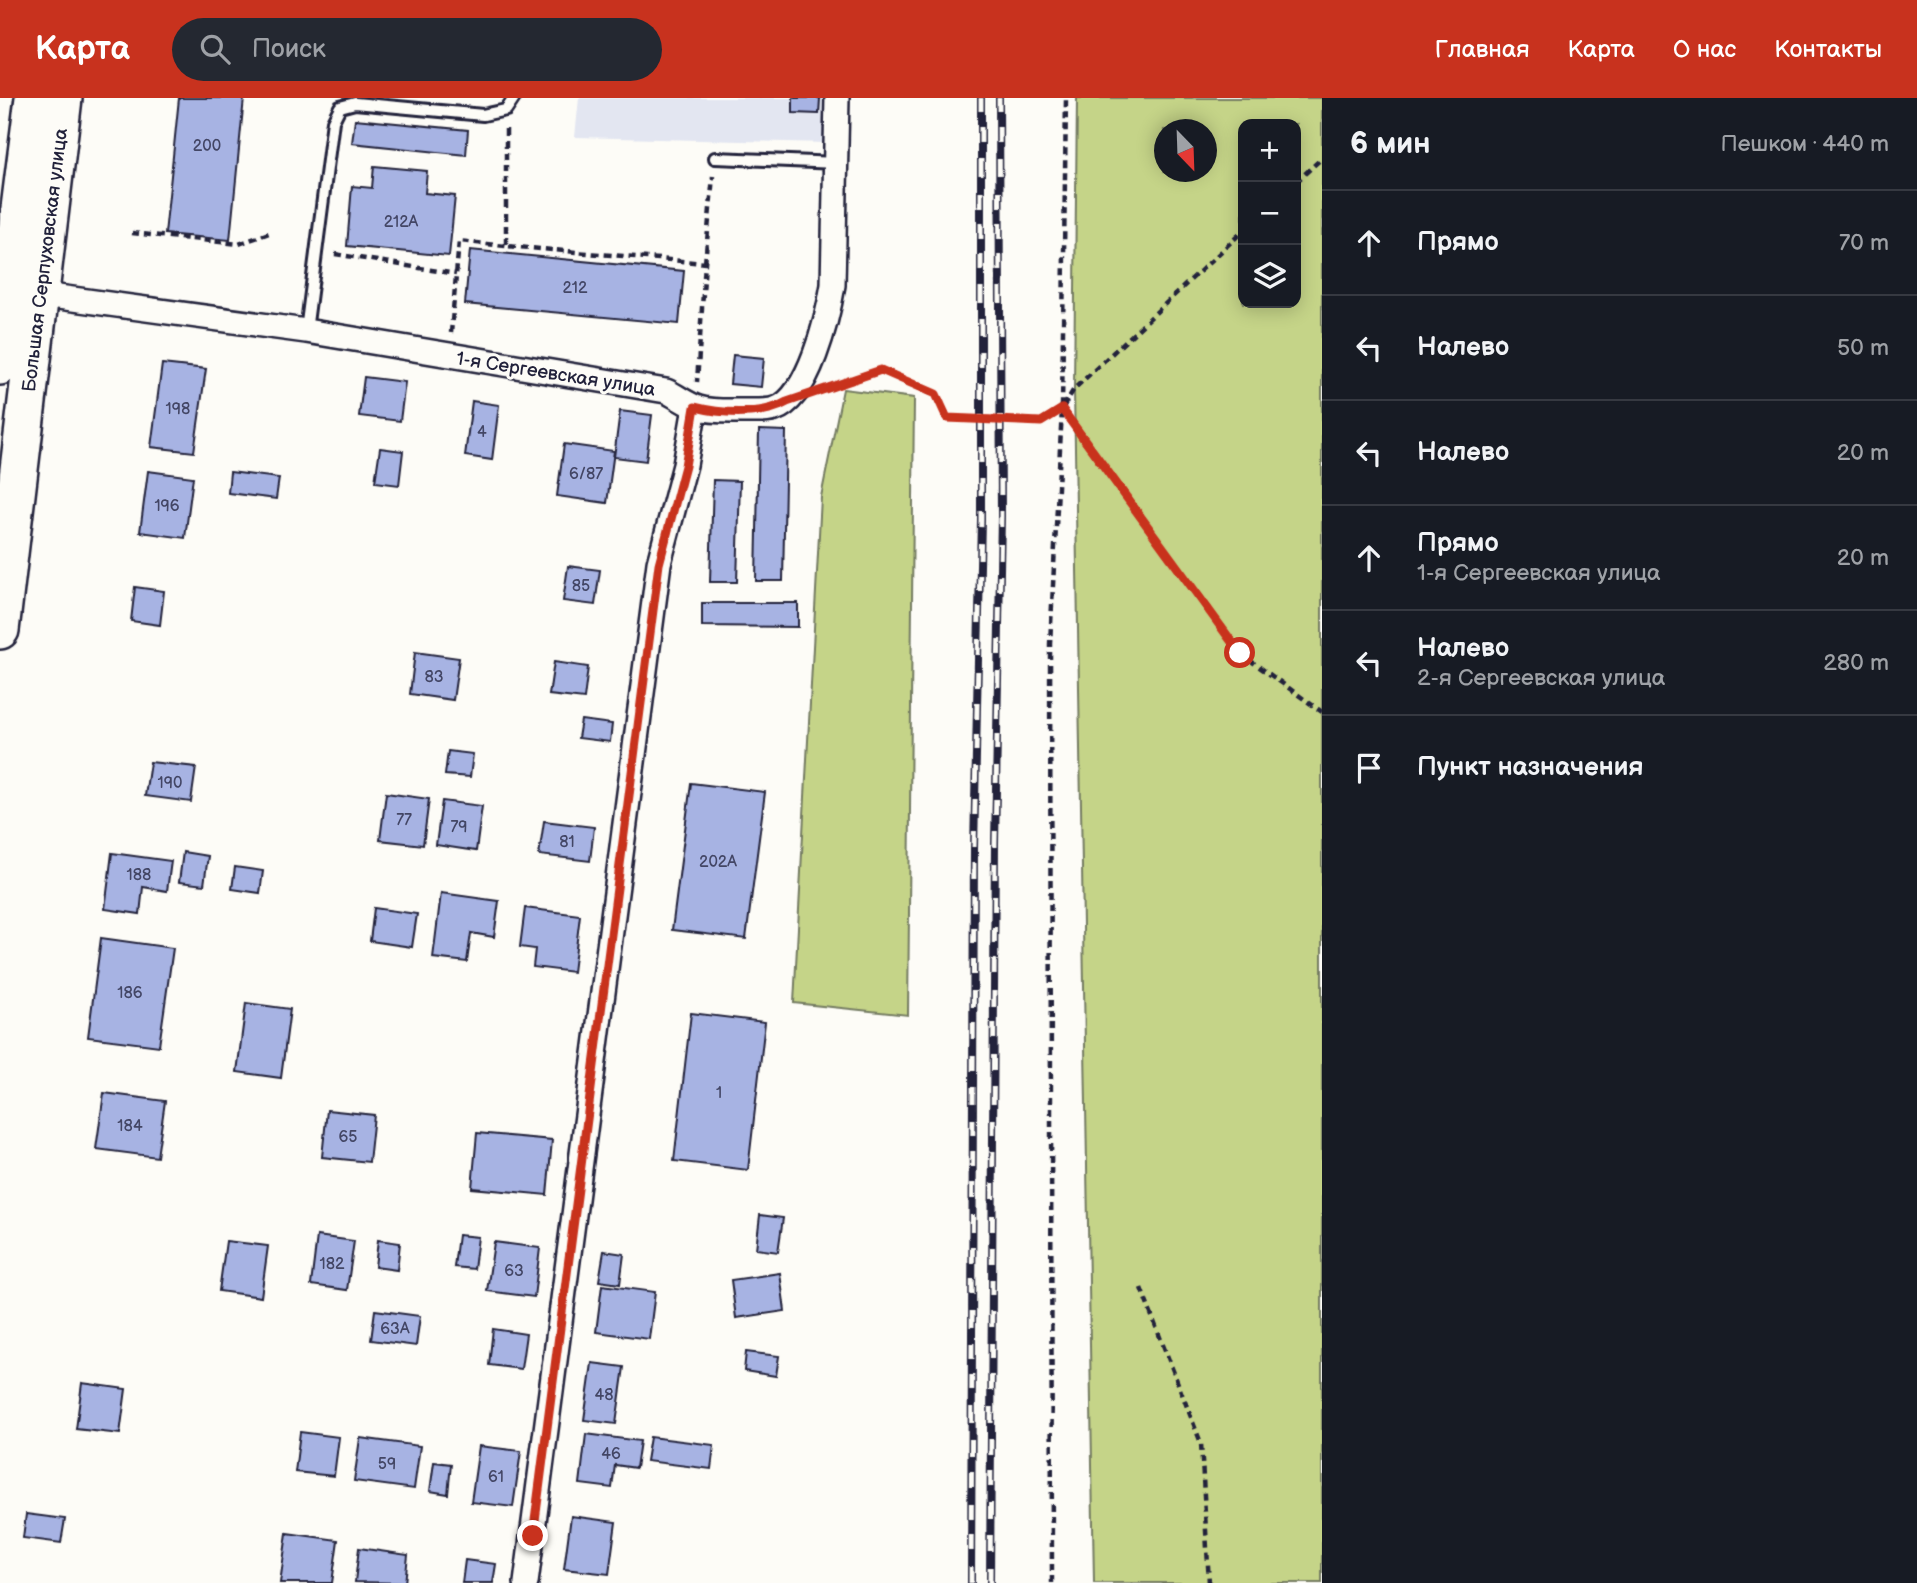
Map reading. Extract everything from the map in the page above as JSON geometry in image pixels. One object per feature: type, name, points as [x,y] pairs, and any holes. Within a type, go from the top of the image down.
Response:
[{"type":"main road","name":"Большая Серпуховская улица","points":[[0,630],[24,292],[34,98]]},
{"type":"main road","name":"Большая Серпуховская улица","points":[[0,366],[24,292],[63,98]]},
{"type":"street","points":[[787,402],[807,371],[829,307],[837,163],[837,98]]},
{"type":"street","name":"1-я Сергеевская улица","points":[[24,292],[306,331],[666,391],[695,407],[712,411],[757,411],[776,408],[787,402]]},
{"type":"street","points":[[526,1583],[659,564],[685,466],[695,407]]},
{"type":"lane","points":[[306,331],[333,121],[341,107],[355,103],[483,115],[506,110],[514,98]]},
{"type":"lane","points":[[715,158],[837,163]]},
{"type":"path","points":[[1052,1583],[1050,644],[1062,409],[1066,98]]},
{"type":"path","points":[[506,110],[506,246]]},
{"type":"path","points":[[695,407],[715,158]]},
{"type":"path","points":[[1301,177],[1322,158]]},
{"type":"path","points":[[132,233],[239,244],[269,233]]},
{"type":"path","points":[[787,402],[881,370],[936,394],[947,418],[1041,422],[1062,409],[1074,389],[1238,236]]},
{"type":"path","points":[[449,356],[459,241],[705,263]]},
{"type":"path","points":[[317,251],[457,274]]},
{"type":"path","points":[[1062,409],[1240,653],[1322,712]]},
{"type":"path","points":[[1141,1288],[1201,1443],[1209,1583]]},
{"type":"shaded area","points":[[579,98],[828,98],[827,143],[575,137]]},
{"type":"green space","points":[[1077,98],[1322,98],[1322,1583],[1094,1583],[1074,389]]},
{"type":"green space","points":[[843,389],[914,398],[908,1015],[794,1003],[821,497]]},
{"type":"building","points":[[179,98],[244,98],[230,240],[165,234]]},
{"type":"building","points":[[793,98],[820,98],[819,114],[793,113]]},
{"type":"building","points":[[355,119],[468,130],[466,155],[352,143]]},
{"type":"building","points":[[374,166],[427,171],[425,193],[455,196],[449,256],[347,246],[352,186],[372,188]]},
{"type":"building","points":[[470,250],[684,271],[679,324],[465,304]]},
{"type":"building","points":[[733,355],[764,358],[761,387],[730,384]]},
{"type":"building","points":[[162,364],[206,369],[194,452],[151,447]]},
{"type":"building","points":[[364,377],[405,382],[400,421],[359,416]]},
{"type":"building","points":[[472,401],[499,405],[492,460],[465,456]]},
{"type":"building","points":[[620,411],[652,415],[646,461],[614,457]]},
{"type":"building","points":[[759,430],[786,431],[783,581],[756,581]]},
{"type":"building","points":[[564,444],[614,451],[607,503],[557,496]]},
{"type":"building","points":[[380,448],[403,451],[399,485],[375,482]]},
{"type":"building","points":[[148,471],[193,477],[185,538],[140,532]]},
{"type":"building","points":[[230,472],[279,478],[276,499],[228,493]]},
{"type":"building","points":[[713,480],[740,481],[737,582],[710,582]]},
{"type":"building","points":[[568,566],[600,570],[595,605],[563,601]]},
{"type":"building","points":[[135,587],[164,591],[160,625],[131,621]]},
{"type":"building","points":[[702,603],[798,603],[798,627],[702,626]]},
{"type":"building","points":[[415,652],[459,658],[453,700],[410,694]]},
{"type":"building","points":[[554,662],[588,667],[584,699],[549,695]]},
{"type":"building","points":[[581,720],[612,724],[610,742],[578,738]]},
{"type":"building","points":[[448,751],[473,754],[470,777],[445,775]]},
{"type":"building","points":[[150,762],[196,767],[191,802],[145,796]]},
{"type":"building","points":[[691,783],[765,792],[746,939],[672,930]]},
{"type":"building","points":[[386,793],[429,799],[423,845],[380,840]]},
{"type":"building","points":[[442,801],[482,806],[476,851],[436,845]]},
{"type":"building","points":[[544,821],[594,827],[590,861],[539,855]]},
{"type":"building","points":[[183,852],[208,856],[204,885],[179,882]]},
{"type":"building","points":[[112,853],[171,861],[167,891],[143,887],[140,914],[105,909]]},
{"type":"building","points":[[235,867],[263,871],[260,893],[232,889]]},
{"type":"building","points":[[441,893],[499,901],[494,937],[471,933],[467,962],[433,958]]},
{"type":"building","points":[[374,908],[417,914],[412,947],[370,941]]},
{"type":"building","points":[[525,908],[580,915],[573,972],[533,967],[535,949],[520,947]]},
{"type":"building","points":[[101,938],[173,948],[159,1046],[88,1037]]},
{"type":"building","points":[[246,1003],[290,1009],[281,1078],[237,1072]]},
{"type":"building","points":[[691,1013],[765,1022],[748,1170],[674,1161]]},
{"type":"building","points":[[104,1093],[165,1101],[157,1157],[96,1149]]},
{"type":"building","points":[[327,1110],[374,1115],[369,1162],[322,1157]]},
{"type":"building","points":[[477,1133],[552,1140],[547,1195],[472,1188]]},
{"type":"building","points":[[760,1215],[783,1218],[778,1252],[756,1249]]},
{"type":"building","points":[[458,1235],[478,1237],[474,1269],[454,1267]]},
{"type":"building","points":[[317,1236],[354,1241],[347,1290],[311,1285]]},
{"type":"building","points":[[378,1240],[400,1243],[397,1270],[375,1267]]},
{"type":"building","points":[[226,1241],[268,1246],[261,1297],[219,1291]]},
{"type":"building","points":[[494,1242],[540,1248],[534,1297],[487,1291]]},
{"type":"building","points":[[604,1251],[624,1254],[620,1284],[599,1281]]},
{"type":"building","points":[[780,1273],[785,1311],[736,1318],[731,1280]]},
{"type":"building","points":[[602,1285],[655,1292],[649,1339],[596,1332]]},
{"type":"building","points":[[375,1310],[420,1316],[416,1346],[371,1340]]},
{"type":"building","points":[[493,1329],[526,1334],[521,1369],[489,1365]]},
{"type":"building","points":[[746,1352],[779,1356],[776,1376],[744,1371]]},
{"type":"building","points":[[592,1363],[624,1367],[616,1424],[584,1420]]},
{"type":"building","points":[[82,1383],[126,1389],[120,1434],[76,1429]]},
{"type":"building","points":[[300,1432],[339,1437],[334,1476],[295,1472]]},
{"type":"building","points":[[586,1434],[640,1441],[636,1468],[615,1465],[612,1488],[580,1484]]},
{"type":"building","points":[[650,1437],[714,1445],[711,1469],[646,1461]]},
{"type":"building","points":[[360,1438],[420,1446],[414,1489],[354,1481]]},
{"type":"building","points":[[479,1446],[521,1451],[513,1507],[471,1502]]},
{"type":"building","points":[[434,1462],[451,1464],[448,1494],[430,1491]]},
{"type":"building","points":[[26,1514],[65,1519],[61,1543],[23,1538]]},
{"type":"building","points":[[571,1516],[616,1522],[609,1574],[564,1569]]},
{"type":"building","points":[[287,1533],[338,1540],[332,1583],[280,1583]]},
{"type":"building","points":[[359,1548],[408,1555],[405,1583],[355,1582]]},
{"type":"building","points":[[465,1560],[496,1564],[493,1583],[462,1583]]},
{"type":"railway","points":[[971,1583],[974,849],[981,519],[981,98]]},
{"type":"railway","points":[[990,1583],[995,844],[1001,516],[999,98]]},
{"type":"route","points":[[533,1536],[659,564],[685,466],[695,407],[712,411],[757,411],[776,408],[881,370],[936,394],[947,418],[1041,422],[1062,409],[1240,653]]}]
